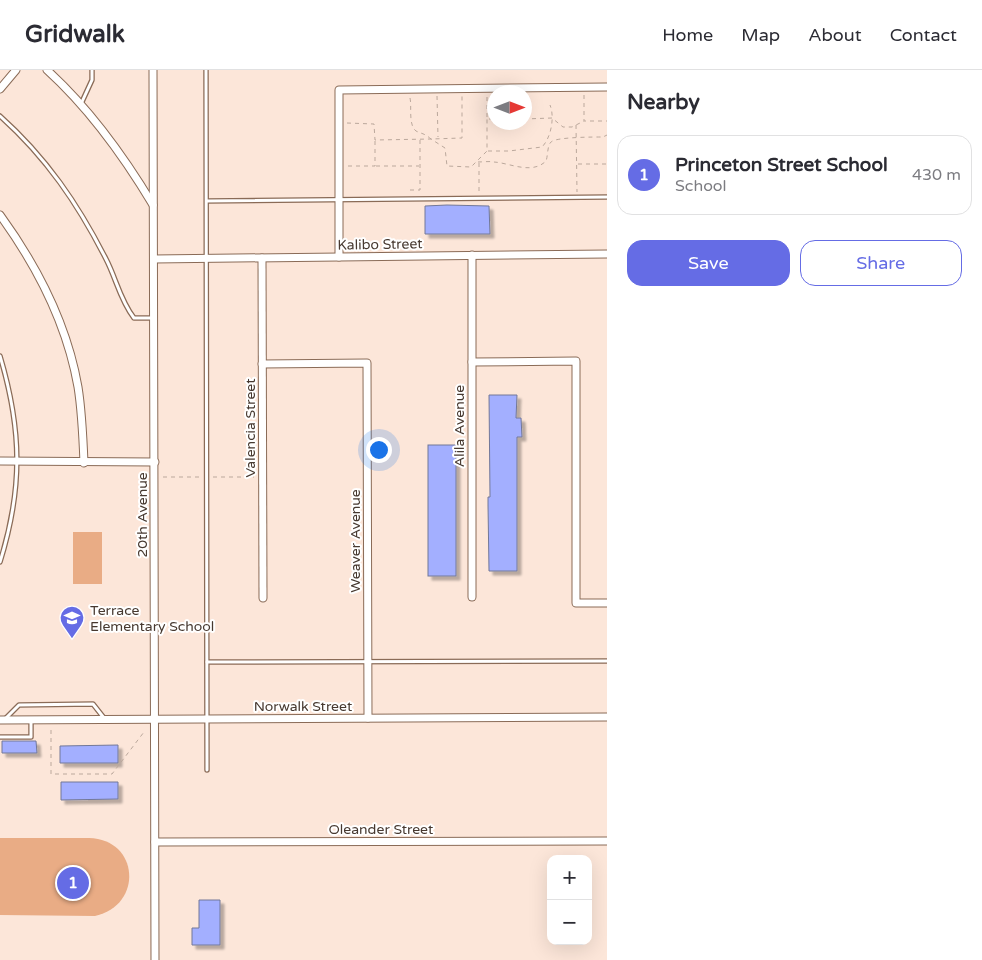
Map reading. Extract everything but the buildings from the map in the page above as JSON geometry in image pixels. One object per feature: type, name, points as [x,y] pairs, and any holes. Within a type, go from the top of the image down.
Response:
[{"type":"street","points":[[0,89],[16,70]]},
{"type":"street","points":[[47,70],[81,104],[111,141],[134,173],[154,207]]},
{"type":"street","name":"20th Avenue","points":[[154,70],[155,960]]},
{"type":"street","points":[[339,257],[339,90],[607,87]]},
{"type":"street","points":[[0,215],[20,243],[39,277],[68,348],[78,387],[84,463]]},
{"type":"street","name":"Kalibo Street","points":[[154,258],[607,254]]},
{"type":"street","name":"Alila Avenue","points":[[472,255],[472,596]]},
{"type":"street","name":"Valencia Street","points":[[262,258],[263,598]]},
{"type":"street","points":[[472,362],[576,362],[576,603],[607,603]]},
{"type":"street","name":"Weaver Avenue","points":[[262,364],[367,364],[368,718]]},
{"type":"street","points":[[0,461],[155,462]]},
{"type":"street","name":"Norwalk Street","points":[[2,720],[607,717]]},
{"type":"street","name":"Oleander Street","points":[[155,842],[607,841]]},
{"type":"lane","points":[[81,104],[92,80],[92,70]]},
{"type":"lane","points":[[206,70],[208,770]]},
{"type":"lane","points":[[0,116],[15,129],[51,169],[77,206],[107,261],[126,308],[134,318],[154,318]]},
{"type":"lane","points":[[207,201],[607,197]]},
{"type":"lane","points":[[0,356],[9,386],[16,426],[17,462],[13,510],[0,562]]},
{"type":"lane","points":[[207,662],[607,661]]},
{"type":"lane","points":[[2,720],[19,705],[93,704],[106,720]]},
{"type":"lane","points":[[0,737],[31,737],[31,720]]},
{"type":"path","points":[[584,91],[584,121]]},
{"type":"path","points":[[410,92],[412,126],[416,131],[423,132],[445,148],[447,166],[472,167],[478,162],[487,151],[487,130]]},
{"type":"path","points":[[437,92],[438,138]]},
{"type":"path","points":[[375,140],[462,138],[462,92]]},
{"type":"path","points":[[487,151],[510,151],[542,147],[545,144],[552,118],[550,105]]},
{"type":"path","points":[[532,118],[552,118],[563,127],[572,127],[584,121],[607,121]]},
{"type":"path","points":[[347,123],[374,124],[375,166]]},
{"type":"path","points":[[576,125],[577,197]]},
{"type":"path","points":[[478,162],[496,162],[515,167],[538,167],[546,161],[549,146],[556,139],[603,137],[607,135]]},
{"type":"path","points":[[410,190],[420,190],[420,139]]},
{"type":"path","points":[[545,144],[549,146]]},
{"type":"path","points":[[478,162],[480,198]]},
{"type":"path","points":[[576,164],[607,164]]},
{"type":"path","points":[[348,166],[420,166]]},
{"type":"path","points":[[51,730],[51,774],[112,774],[144,732]]},
{"type":"shaded area","points":[[73,532],[102,532],[102,584],[73,584]]},
{"type":"shaded area","points":[[0,838],[89,838],[106,841],[118,849],[126,860],[129,873],[128,887],[122,899],[111,910],[95,916],[0,915]]},
{"type":"place","name":"Terrace Elementary School","points":[[72,639]]},
{"type":"place","name":"Princeton Street School","points":[[73,883]]}]
